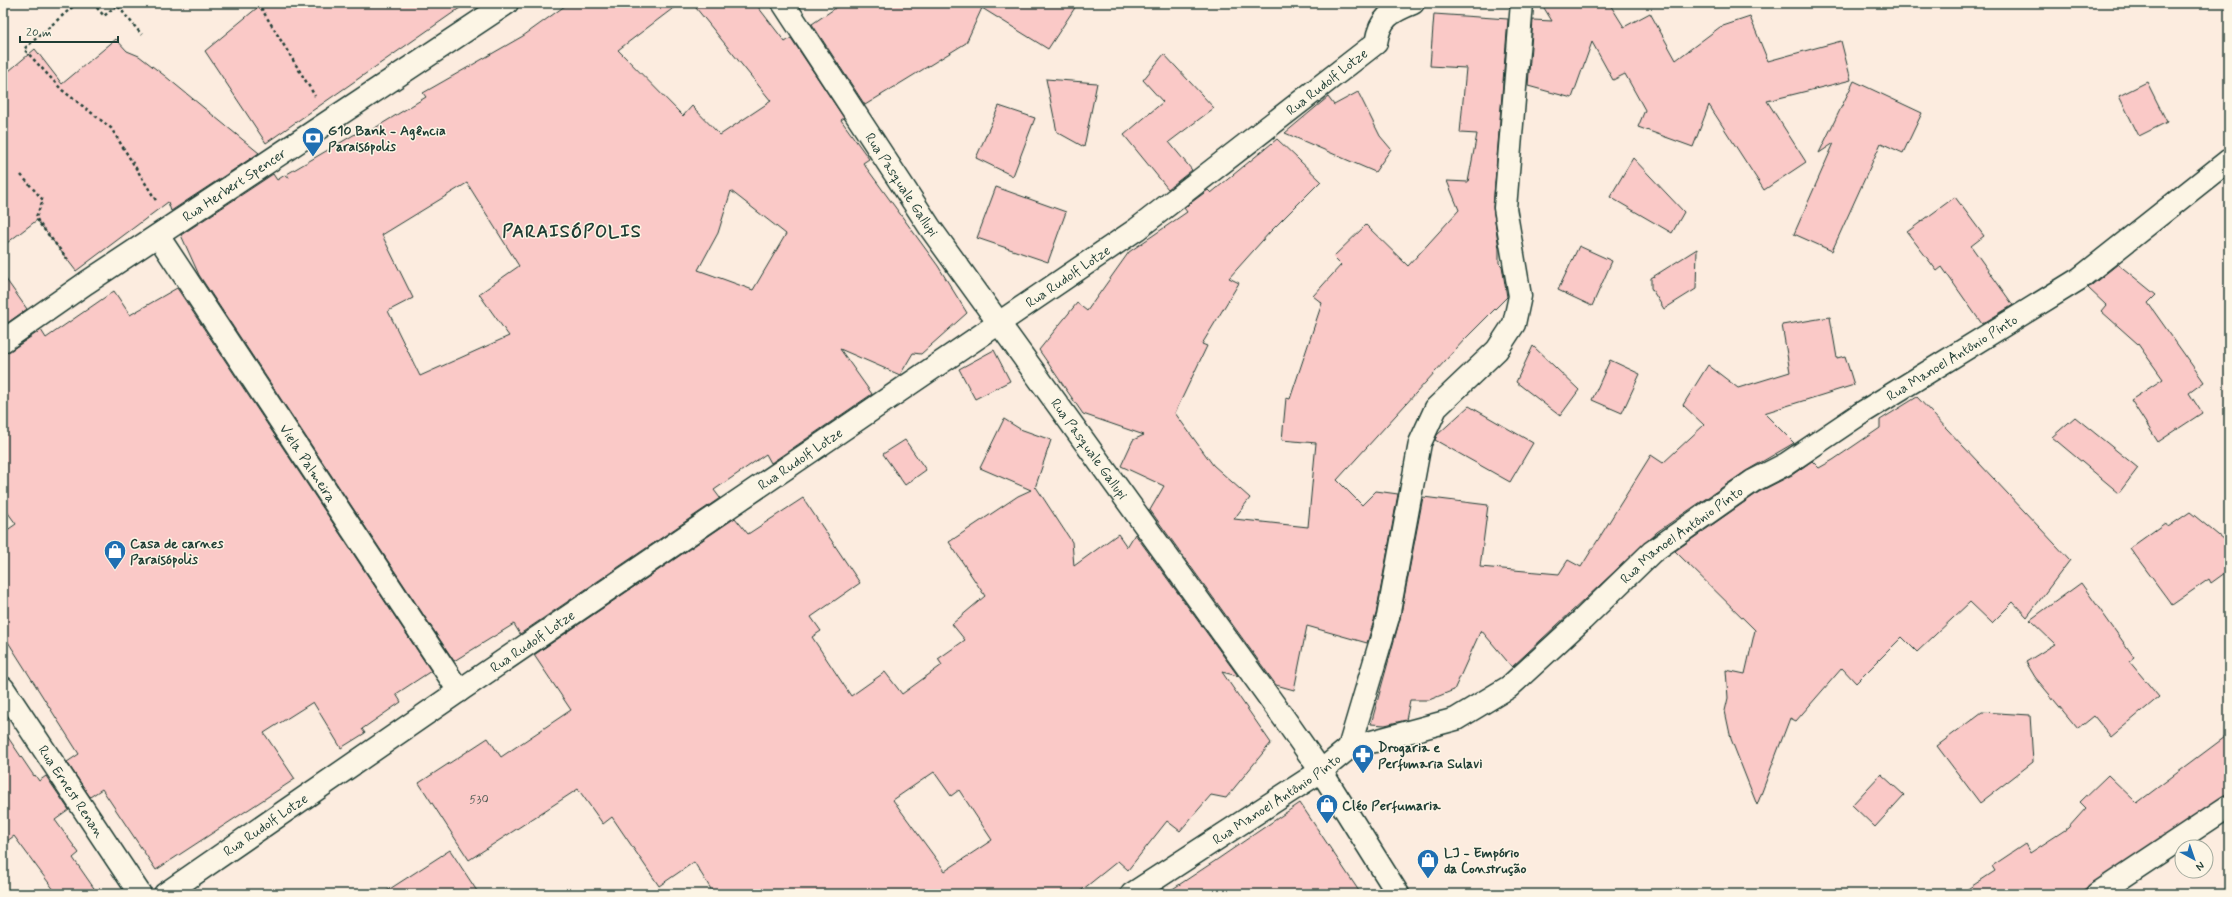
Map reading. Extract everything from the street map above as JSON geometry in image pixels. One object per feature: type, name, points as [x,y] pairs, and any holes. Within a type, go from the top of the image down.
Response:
[{"type":"street","name":"Rua Herbert Spencer","points":[[3,342],[86,283],[507,3]]},
{"type":"street","name":"Rua Pasquale Gallupi","points":[[783,3],[931,229],[998,324],[1248,668],[1321,772],[1398,894]]},
{"type":"street","name":"Rua Rudolf Lotze","points":[[165,894],[459,690],[1137,229],[1376,43],[1378,29],[1385,17],[1413,3]]},
{"type":"street","points":[[1349,748],[1388,617],[1420,442],[1436,408],[1497,350],[1514,324],[1520,296],[1505,208],[1522,3]]},
{"type":"street","name":"Rua Manoel Antônio Pinto","points":[[1132,894],[1321,772],[1349,748],[1456,719],[1509,687],[1582,620],[1652,552],[1753,481],[1786,464],[1860,414],[2079,279],[2229,160]]},
{"type":"street","name":"Viela Palmeira","points":[[165,231],[459,690]]},
{"type":"street","name":"Rua Ernest Renan","points":[[3,688],[140,894]]},
{"type":"street","points":[[2097,894],[2229,806]]},
{"type":"path","points":[[77,3],[24,49],[62,90],[111,128],[165,231]]},
{"type":"path","points":[[93,3],[104,16],[117,5],[142,35]]},
{"type":"path","points":[[258,3],[330,121]]},
{"type":"path","points":[[21,175],[43,200],[36,217],[39,223],[86,283]]},
{"type":"building","points":[[263,3],[467,3],[266,143],[205,51]]},
{"type":"building","points":[[569,3],[680,3],[618,50],[683,116],[692,106],[720,135],[771,101],[692,3],[755,3],[785,42],[791,38],[844,118],[841,120],[869,159],[863,163],[938,266],[967,313],[921,354],[913,353],[900,375],[840,349],[872,394],[771,463],[766,454],[714,490],[720,498],[520,634],[514,624],[454,661],[199,275],[181,235],[273,174],[277,180],[285,175],[289,178],[287,174],[362,130],[365,134],[426,97],[423,93],[523,36]],"holes":[[[467,183],[519,266],[479,294],[509,336],[420,376],[388,311],[413,298],[382,235]],[[731,191],[786,234],[753,290],[698,270],[718,233]]]},
{"type":"building","points":[[843,3],[1078,3],[1048,49],[982,8],[966,43],[865,105],[812,24]]},
{"type":"building","points":[[1541,3],[1609,3],[1624,27],[1650,13],[1676,60],[1720,27],[1750,17],[1768,61],[1841,41],[1851,80],[1767,101],[1806,162],[1764,190],[1709,105],[1693,147],[1638,127],[1645,110],[1625,74],[1613,80],[1592,42],[1572,98],[1528,86],[1533,20],[1552,21]]},
{"type":"building","points":[[1434,14],[1508,19],[1493,207],[1499,249],[1499,263],[1502,266],[1507,297],[1465,339],[1337,480],[1362,505],[1376,491],[1398,494],[1376,614],[1367,643],[1307,626],[1294,690],[1276,685],[1150,510],[1164,486],[1121,466],[1133,440],[1144,435],[1083,414],[1039,350],[1077,303],[1087,311],[1129,252],[1187,212],[1184,208],[1208,190],[1211,193],[1277,139],[1321,181],[1270,232],[1229,278],[1239,283],[1202,344],[1207,346],[1175,413],[1213,465],[1250,498],[1234,519],[1308,527],[1316,443],[1282,440],[1286,398],[1290,399],[1322,303],[1313,296],[1341,265],[1333,257],[1366,225],[1408,266],[1459,210],[1447,181],[1468,182],[1477,134],[1460,133],[1466,68],[1430,66]]},
{"type":"building","points":[[116,39],[127,51],[139,56],[165,76],[259,153],[171,211],[168,202],[76,271],[37,220],[3,246],[3,76],[35,49],[62,84]]},
{"type":"building","points":[[1164,54],[1214,108],[1169,142],[1192,170],[1168,189],[1124,135],[1163,102],[1143,80]]},
{"type":"building","points":[[1046,79],[1097,83],[1084,147],[1057,132]]},
{"type":"building","points":[[1854,81],[1922,113],[1903,153],[1881,143],[1832,251],[1794,234],[1834,143],[1819,153]]},
{"type":"building","points":[[2147,82],[2167,122],[2139,136],[2119,96]]},
{"type":"building","points":[[1358,92],[1380,136],[1391,149],[1375,172],[1285,133],[1328,97],[1334,105]]},
{"type":"building","points":[[999,106],[1035,118],[1013,176],[976,158]]},
{"type":"building","points":[[1633,158],[1684,212],[1672,233],[1610,197]]},
{"type":"building","points":[[996,187],[1066,212],[1048,262],[977,238]]},
{"type":"building","points":[[1955,197],[1984,236],[1971,246],[2013,305],[1982,324],[1942,267],[1937,271],[1907,232]]},
{"type":"building","points":[[1579,246],[1612,261],[1592,306],[1558,290]]},
{"type":"building","points":[[1697,249],[1696,289],[1664,309],[1651,288],[1651,278]]},
{"type":"building","points":[[2118,264],[2156,295],[2148,303],[2204,382],[2189,393],[2202,413],[2158,442],[2131,400],[2163,379],[2138,344],[2101,311],[2106,305],[2088,288]]},
{"type":"building","points":[[3,275],[27,309],[3,326]]},
{"type":"building","points":[[177,288],[431,671],[396,694],[401,702],[362,729],[365,733],[341,748],[313,702],[264,733],[295,779],[156,870],[102,789],[90,797],[67,762],[79,754],[3,634],[3,533],[16,524],[3,506],[3,353],[10,351],[41,330],[46,338],[114,291],[130,315]]},
{"type":"building","points":[[1830,317],[1837,358],[1845,356],[1854,385],[1764,413],[1794,443],[1746,471],[1657,532],[1512,667],[1481,630],[1454,690],[1429,700],[1410,700],[1406,720],[1385,725],[1371,724],[1400,619],[1423,497],[1488,505],[1480,567],[1559,574],[1568,560],[1581,567],[1651,455],[1663,463],[1704,425],[1683,405],[1708,365],[1738,388],[1790,372],[1782,325]]},
{"type":"building","points":[[1533,346],[1579,390],[1560,416],[1516,382]]},
{"type":"building","points":[[994,350],[1010,381],[975,399],[959,369]]},
{"type":"building","points":[[1610,360],[1640,374],[1622,413],[1592,400]]},
{"type":"building","points":[[1917,397],[2070,560],[2027,617],[2013,602],[1992,623],[1970,602],[1917,652],[1902,637],[1856,683],[1842,668],[1796,721],[1790,718],[1757,805],[1731,739],[1725,711],[1728,698],[1726,670],[1745,674],[1755,630],[1675,551],[1759,492],[1792,475],[1812,461],[1819,468],[1833,460],[1880,428],[1880,420]]},
{"type":"building","points":[[1469,406],[1533,443],[1510,482],[1435,440],[1437,435]]},
{"type":"building","points":[[2075,417],[2138,468],[2119,493],[2052,437]]},
{"type":"building","points":[[1004,419],[1020,429],[1051,440],[1035,488],[1036,487],[1072,542],[1074,566],[1118,534],[1127,547],[1135,534],[1238,676],[1222,672],[1271,743],[1226,798],[1211,795],[1180,831],[1167,821],[1128,870],[1118,861],[1077,894],[714,894],[694,862],[659,886],[612,817],[603,824],[578,789],[469,860],[419,783],[488,738],[501,757],[571,710],[534,655],[735,518],[748,534],[803,498],[860,583],[811,617],[821,631],[812,637],[851,696],[885,672],[902,694],[942,665],[938,659],[965,640],[952,624],[985,596],[949,542],[1018,496],[1031,490],[980,468]],"holes":[[[934,772],[951,796],[959,790],[992,840],[945,871],[893,800]]]},
{"type":"building","points":[[905,440],[926,470],[905,485],[883,454]]},
{"type":"building","points":[[2190,512],[2229,544],[2229,570],[2211,583],[2209,579],[2172,605],[2130,548],[2165,523],[2168,527]]},
{"type":"building","points":[[2081,583],[2134,657],[2129,661],[2159,697],[2111,737],[2094,716],[2078,729],[2035,677],[2026,662],[2055,644],[2030,620]]},
{"type":"building","points":[[1982,712],[2030,715],[2033,762],[1980,803],[1937,746]]},
{"type":"building","points":[[3,730],[34,776],[35,775],[39,781],[46,776],[69,810],[55,820],[79,853],[73,858],[98,894],[57,894],[14,836],[3,844]]},
{"type":"building","points":[[2229,734],[2229,793],[2077,894],[1960,894],[1995,871],[1992,866],[2025,844],[2030,853],[2068,828],[2086,808],[2080,802],[2108,775],[2137,803]]},
{"type":"building","points":[[1881,774],[1904,795],[1875,827],[1852,805]]},
{"type":"building","points":[[1300,803],[1361,894],[1165,894],[1215,861]]},
{"type":"building","points":[[450,850],[479,894],[382,894]]},
{"type":"place","name":"G10 Bank - Agência Paraisópolis","points":[[313,158]]},
{"type":"place","name":"Casa de carnes Paraisópolis","points":[[115,570]]},
{"type":"place","name":"Drogaria e Perfumaria Sulavi","points":[[1363,774]]},
{"type":"place","name":"Cléo Perfumaria","points":[[1327,824]]},
{"type":"place","name":"LJ - Empório da Construção","points":[[1428,880]]},
{"type":"district","name":"PARAISÓPOLIS","points":[[572,231]]}]
